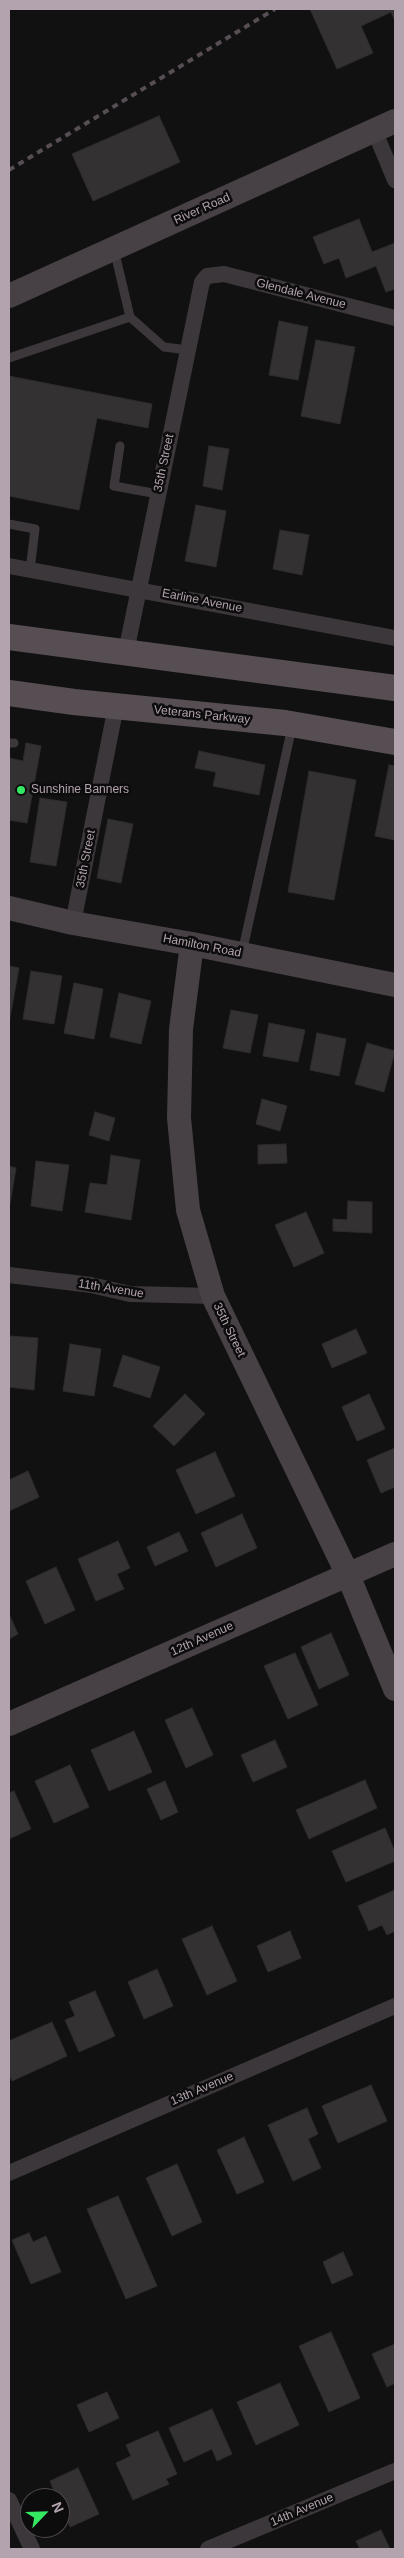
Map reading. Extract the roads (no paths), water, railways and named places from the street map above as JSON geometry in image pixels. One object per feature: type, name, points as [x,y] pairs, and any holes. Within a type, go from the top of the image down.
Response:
[{"type":"main road","points":[[9,637],[395,688]]},
{"type":"main road","name":"Veterans Parkway","points":[[9,693],[293,724],[395,742]]},
{"type":"street","points":[[385,127],[395,180]]},
{"type":"street","name":"River Road","points":[[9,296],[385,127]]},
{"type":"street","name":"Glendale Avenue","points":[[207,276],[217,273],[224,274],[395,318]]},
{"type":"street","name":"35th Street","points":[[126,652],[202,282],[207,276]]},
{"type":"street","name":"Earline Avenue","points":[[9,566],[395,638]]},
{"type":"street","name":"35th Street","points":[[73,923],[116,706]]},
{"type":"street","name":"Hamilton Road","points":[[9,908],[73,923],[192,944],[395,985]]},
{"type":"street","name":"35th Street","points":[[192,944],[181,1030],[179,1118],[188,1210],[213,1296],[348,1575],[395,1688]]},
{"type":"street","name":"11th Avenue","points":[[9,1275],[91,1285],[130,1294],[213,1296]]},
{"type":"street","name":"12th Avenue","points":[[9,1724],[395,1554]]},
{"type":"street","name":"13th Avenue","points":[[9,2173],[395,2006]]},
{"type":"street","name":"14th Avenue","points":[[208,2549],[395,2471]]},
{"type":"street","points":[[9,2500],[32,2549]]},
{"type":"lane","points":[[114,249],[130,317],[164,347],[188,350]]},
{"type":"lane","points":[[9,358],[130,317]]},
{"type":"lane","points":[[120,446],[114,486],[158,494]]},
{"type":"lane","points":[[9,524],[35,529],[30,570]]},
{"type":"lane","points":[[242,954],[293,724]]},
{"type":"railway","points":[[9,170],[275,9]]},
{"type":"place","name":"Sunshine Banners","points":[[21,790]]}]
